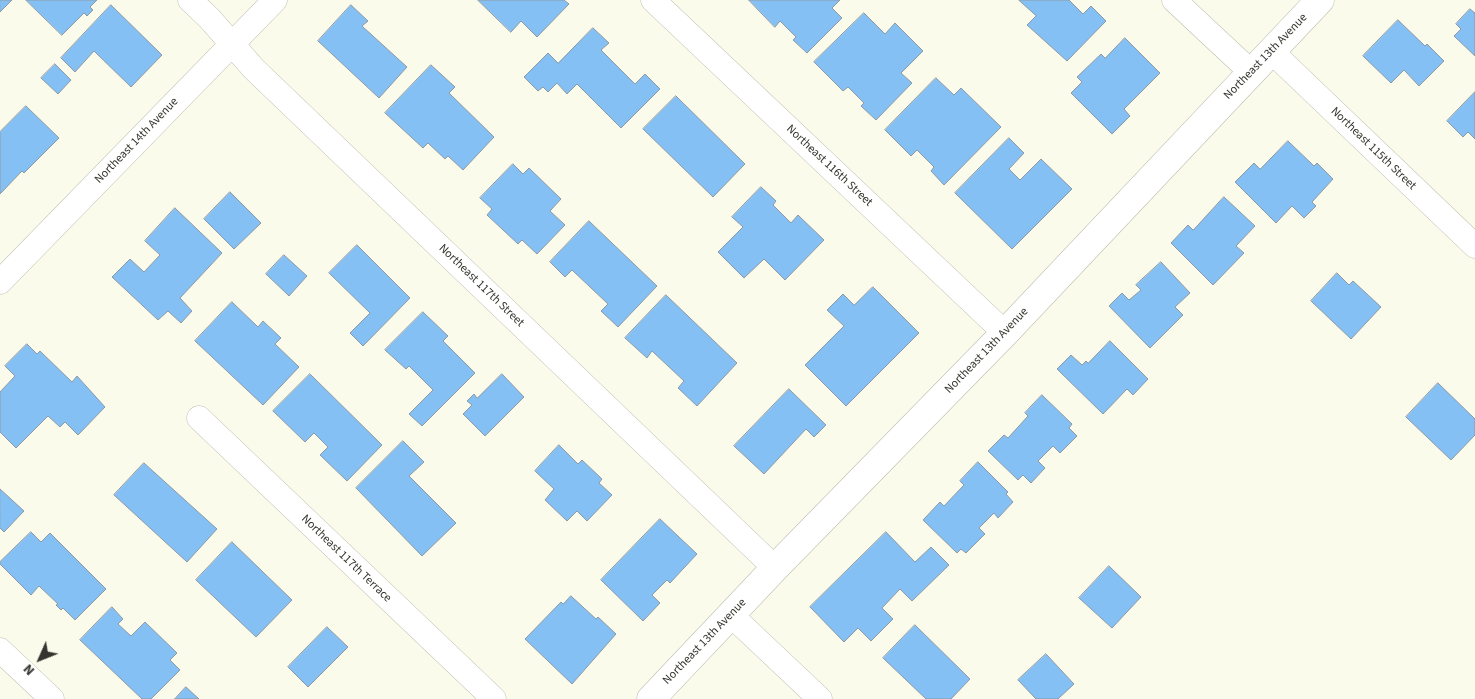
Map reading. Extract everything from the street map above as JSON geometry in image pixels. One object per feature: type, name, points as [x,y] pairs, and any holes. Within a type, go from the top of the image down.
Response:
[{"type":"street","name":"Northeast 117th Street","points":[[190,0],[209,18],[268,83],[775,568]]},
{"type":"street","name":"Northeast 14th Avenue","points":[[0,282],[274,0]]},
{"type":"street","name":"Northeast 116th Street","points":[[653,0],[1005,333]]},
{"type":"street","points":[[1174,0],[1251,72]]},
{"type":"street","name":"Northeast 13th Avenue","points":[[650,699],[1005,333],[1320,0]]},
{"type":"street","name":"Northeast 115th Street","points":[[1271,51],[1475,246]]},
{"type":"street","name":"Northeast 117th Terrace","points":[[199,418],[494,699]]},
{"type":"street","points":[[731,615],[820,699]]},
{"type":"street","points":[[0,650],[52,699]]},
{"type":"building","points":[[0,0],[12,0],[0,12]]},
{"type":"building","points":[[26,0],[97,0],[90,7],[93,10],[87,16],[84,13],[62,35]]},
{"type":"building","points":[[478,0],[564,0],[569,4],[537,37],[521,21],[511,32]]},
{"type":"building","points":[[749,0],[840,0],[832,8],[842,18],[807,53],[793,40],[796,37],[780,21],[775,27]]},
{"type":"building","points":[[1019,0],[1069,0],[1083,14],[1091,6],[1106,21],[1067,61],[1027,25],[1036,16]]},
{"type":"building","points":[[111,5],[162,55],[131,87],[94,51],[75,72],[61,58]]},
{"type":"building","points":[[351,5],[368,21],[362,26],[407,67],[379,98],[318,41]]},
{"type":"building","points":[[1470,9],[1475,13],[1475,56],[1454,36],[1461,29],[1456,24]]},
{"type":"building","points":[[864,13],[885,34],[895,23],[923,51],[901,73],[912,83],[876,120],[861,106],[864,103],[848,87],[843,91],[814,62]]},
{"type":"building","points":[[1398,20],[1444,61],[1419,86],[1404,70],[1391,83],[1363,56]]},
{"type":"building","points":[[593,28],[609,43],[601,50],[635,84],[645,74],[660,89],[621,128],[577,84],[567,94],[557,83],[548,92],[543,87],[538,91],[524,77],[548,53],[558,63]]},
{"type":"building","points":[[1125,38],[1160,73],[1124,109],[1130,116],[1112,134],[1071,93],[1082,82],[1077,77],[1101,54],[1105,58]]},
{"type":"building","points":[[55,64],[71,80],[58,94],[41,78]]},
{"type":"building","points":[[431,65],[455,87],[449,93],[494,137],[463,170],[448,156],[445,159],[428,143],[423,148],[385,113]]},
{"type":"building","points":[[936,78],[954,95],[961,88],[1001,127],[944,185],[931,171],[934,167],[917,150],[911,156],[885,130]]},
{"type":"building","points":[[1475,92],[1475,139],[1468,132],[1463,137],[1447,121]]},
{"type":"building","points":[[676,96],[745,164],[713,197],[643,129]]},
{"type":"building","points":[[26,106],[59,138],[24,173],[22,171],[0,194],[0,132]]},
{"type":"building","points":[[1009,138],[1024,153],[1009,169],[1020,180],[1041,159],[1072,189],[1012,249],[955,193]]},
{"type":"building","points":[[1288,141],[1314,166],[1317,163],[1333,179],[1312,202],[1316,206],[1304,218],[1292,206],[1276,223],[1235,182],[1254,163],[1260,169]]},
{"type":"building","points":[[513,164],[523,174],[529,168],[561,199],[550,211],[565,225],[537,254],[522,240],[518,244],[487,215],[492,209],[480,198]]},
{"type":"building","points":[[761,187],[776,201],[773,205],[791,223],[798,215],[824,240],[785,280],[764,259],[744,278],[718,252],[743,227],[732,217]]},
{"type":"building","points":[[230,192],[261,223],[234,249],[204,219]]},
{"type":"building","points":[[1224,197],[1255,226],[1236,246],[1244,253],[1213,285],[1171,243],[1188,225],[1193,230]]},
{"type":"building","points":[[175,208],[222,253],[180,298],[192,311],[181,323],[168,311],[158,320],[112,277],[130,259],[144,272],[160,255],[145,241]]},
{"type":"building","points":[[589,221],[657,286],[618,327],[601,311],[608,304],[572,270],[565,277],[550,262]]},
{"type":"building","points":[[357,245],[410,298],[363,346],[350,333],[370,313],[329,273]]},
{"type":"building","points":[[284,255],[307,276],[289,296],[266,274]]},
{"type":"building","points":[[1161,262],[1190,293],[1175,307],[1183,315],[1150,348],[1109,306],[1122,293],[1129,300],[1141,290],[1136,285]]},
{"type":"building","points":[[1337,273],[1349,285],[1353,281],[1381,307],[1351,339],[1311,301]]},
{"type":"building","points":[[873,287],[919,333],[846,406],[805,365],[844,326],[827,310],[843,294],[854,305]]},
{"type":"building","points":[[666,295],[737,363],[697,406],[678,388],[684,381],[652,351],[647,358],[625,338]]},
{"type":"building","points":[[232,302],[258,327],[263,321],[281,338],[275,344],[299,367],[263,405],[195,341]]},
{"type":"building","points":[[423,312],[448,336],[443,341],[475,373],[422,426],[409,414],[433,390],[409,366],[406,369],[385,350]]},
{"type":"building","points":[[1110,341],[1148,379],[1133,395],[1127,389],[1103,414],[1057,369],[1071,355],[1082,365],[1086,361],[1088,363]]},
{"type":"building","points":[[27,344],[37,354],[40,351],[72,382],[77,376],[105,407],[78,435],[65,422],[60,427],[48,416],[16,448],[0,432],[0,392],[15,376],[5,366]]},
{"type":"building","points":[[310,374],[382,445],[347,481],[320,455],[328,447],[314,433],[305,442],[273,411]]},
{"type":"building","points":[[502,374],[524,397],[485,436],[463,414],[472,405],[467,401],[474,394],[477,398]]},
{"type":"building","points":[[1438,383],[1475,419],[1475,435],[1451,460],[1406,417]]},
{"type":"building","points":[[789,389],[826,425],[814,437],[806,429],[764,474],[734,446]]},
{"type":"building","points":[[1042,395],[1072,424],[1069,428],[1077,436],[1060,453],[1053,446],[1038,461],[1045,468],[1031,483],[1023,475],[1018,480],[988,451],[1004,435],[1008,438],[1028,416],[1025,413]]},
{"type":"building","points":[[403,441],[424,462],[409,476],[456,523],[422,556],[356,488]]},
{"type":"building","points":[[559,445],[578,464],[582,460],[602,479],[599,483],[612,495],[587,521],[577,511],[567,521],[545,500],[554,489],[535,471]]},
{"type":"building","points":[[978,462],[1008,492],[1006,494],[1013,502],[998,518],[994,513],[979,528],[985,534],[966,553],[961,549],[957,553],[923,520],[940,502],[944,506],[964,485],[960,481]]},
{"type":"building","points":[[144,463],[217,529],[187,562],[114,495]]},
{"type":"building","points":[[0,489],[24,511],[4,532],[0,528]]},
{"type":"building","points":[[660,519],[697,554],[670,583],[667,580],[652,595],[660,603],[643,621],[601,580]]},
{"type":"building","points":[[31,532],[41,542],[50,533],[106,589],[75,620],[63,608],[61,610],[56,605],[58,604],[39,586],[31,595],[0,564]]},
{"type":"building","points":[[886,532],[915,562],[931,547],[949,565],[912,601],[900,589],[882,608],[893,619],[871,641],[858,628],[844,642],[810,607]]},
{"type":"building","points":[[232,542],[292,600],[256,637],[196,580]]},
{"type":"building","points":[[1109,566],[1141,597],[1112,628],[1079,598]]},
{"type":"building","points":[[571,596],[616,634],[572,684],[525,639],[561,602],[563,604]]},
{"type":"building","points":[[112,607],[123,619],[118,624],[131,636],[145,622],[177,653],[170,660],[180,670],[151,699],[142,699],[80,640]]},
{"type":"building","points":[[915,625],[970,679],[951,699],[926,699],[883,658]]},
{"type":"building","points":[[327,627],[348,647],[308,687],[288,667]]},
{"type":"building","points":[[1046,654],[1074,684],[1058,699],[1036,699],[1018,680]]},
{"type":"building","points":[[186,687],[199,699],[175,699]]}]
